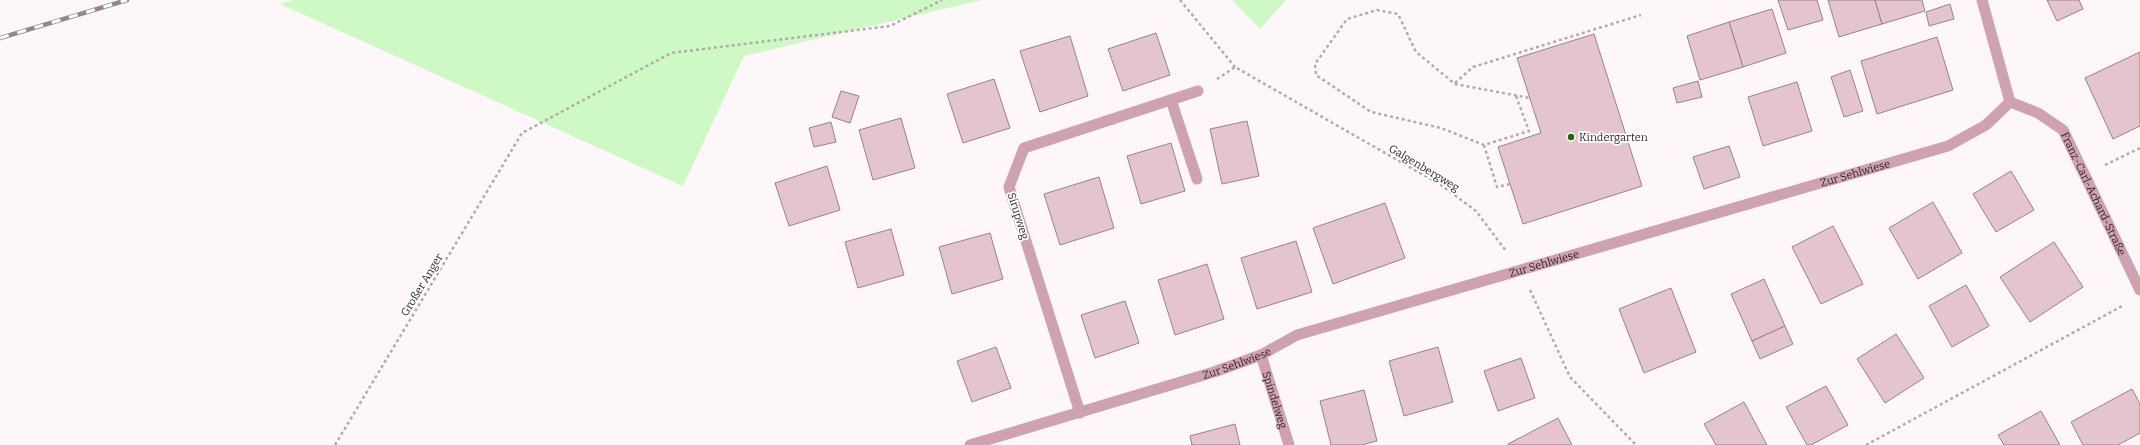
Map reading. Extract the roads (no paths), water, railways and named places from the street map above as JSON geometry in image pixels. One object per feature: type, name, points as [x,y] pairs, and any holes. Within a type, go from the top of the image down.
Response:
[{"type":"street","points":[[1982,0],[2010,102]]},
{"type":"street","name":"Sirupweg","points":[[1080,413],[1009,187],[1024,148],[1198,92]]},
{"type":"street","points":[[1171,100],[1196,179]]},
{"type":"street","name":"Franz-Carl-Achard-Straße","points":[[2010,102],[2038,113],[2063,130],[2140,290]]},
{"type":"street","name":"Zur Sehlwiese","points":[[970,445],[1214,372],[1261,355],[1297,335],[1948,146],[1986,125],[2010,102]]},
{"type":"street","name":"Spindelweg","points":[[1261,355],[1289,445]]},
{"type":"railway","points":[[0,38],[127,0]]},
{"type":"place","name":"Kindergarten","points":[[1571,137]]}]
